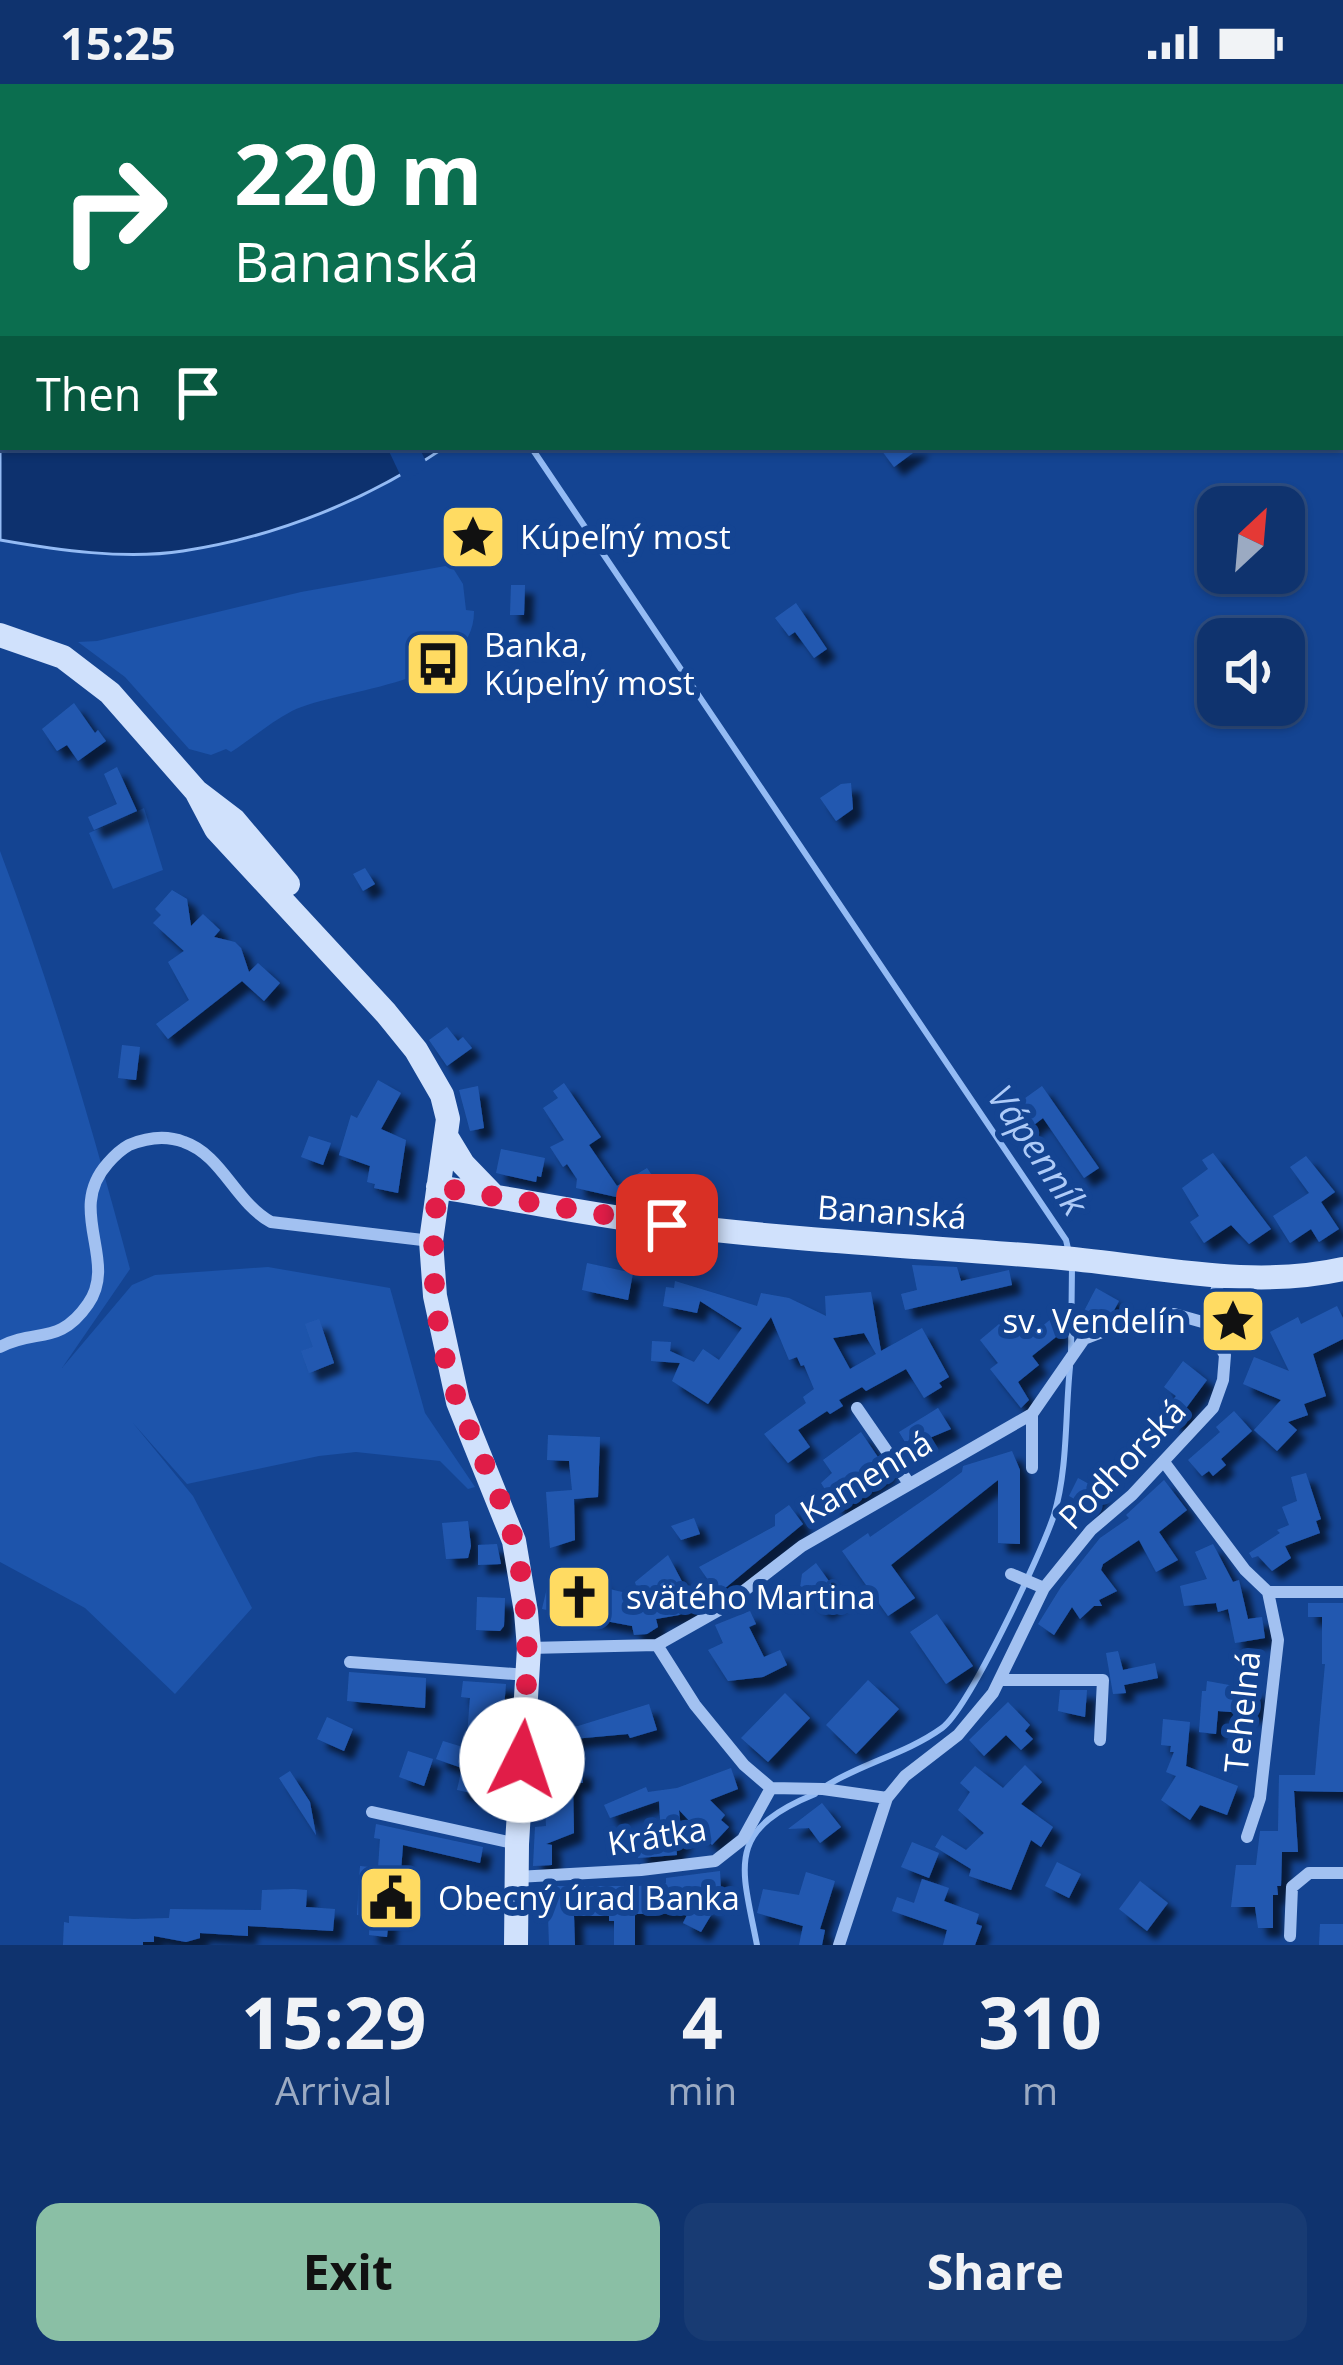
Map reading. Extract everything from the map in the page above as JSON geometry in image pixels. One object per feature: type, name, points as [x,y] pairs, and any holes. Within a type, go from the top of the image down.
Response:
[{"type":"main road","points":[[0,635],[42,648],[84,672],[110,693],[196,791],[234,820],[319,920],[356,980],[428,1067],[442,1095],[448,1119],[431,1240],[435,1296],[458,1402],[514,1540],[529,1648],[516,1945]]},
{"type":"main road","points":[[446,1136],[463,1164],[495,1197]]},
{"type":"main road","name":"Bananská","points":[[438,1187],[690,1228],[1221,1276],[1301,1277],[1343,1269]]},
{"type":"street","points":[[0,1347],[72,1324],[92,1298],[99,1268],[88,1204],[97,1175],[122,1149],[147,1138],[181,1140],[207,1154],[250,1211],[271,1222],[431,1240]]},
{"type":"street","points":[[1206,1323],[1221,1276]]},
{"type":"street","name":"Kamenná","points":[[529,1648],[657,1646],[719,1610],[802,1546],[1031,1414],[1084,1339],[1136,1319],[1174,1313],[1206,1323]]},
{"type":"street","name":"Podhorská","points":[[839,1945],[887,1798],[905,1776],[958,1735],[1002,1681],[1038,1585],[1213,1408],[1225,1355],[1206,1323]]},
{"type":"street","points":[[857,1408],[908,1482]]},
{"type":"street","points":[[1031,1414],[1032,1468]]},
{"type":"street","points":[[1164,1462],[1244,1570],[1268,1592],[1343,1592]]},
{"type":"street","points":[[1011,1574],[1038,1585]]},
{"type":"street","name":"Tehelná","points":[[1247,1837],[1260,1798],[1278,1640],[1268,1592]]},
{"type":"street","points":[[657,1646],[695,1706],[744,1765],[771,1788],[887,1798]]},
{"type":"street","points":[[350,1662],[527,1675]]},
{"type":"street","points":[[1002,1681],[1103,1680],[1100,1739]]},
{"type":"street","name":"Krátka","points":[[516,1877],[715,1861],[743,1840],[771,1788]]},
{"type":"street","points":[[372,1812],[517,1844]]},
{"type":"street","points":[[1290,1936],[1292,1886],[1309,1873],[1343,1874]]},
{"type":"shaded area","points":[[0,450],[440,450],[353,500],[218,545],[161,554],[115,554],[0,540]]},
{"type":"shaded area","points":[[451,565],[463,584],[466,610],[474,611],[469,636],[453,655],[402,680],[292,711],[231,752],[226,749],[211,755],[189,749],[125,677],[78,642],[301,592]]},
{"type":"shaded area","points":[[144,808],[163,870],[113,889],[89,833]]},
{"type":"shaded area","points":[[0,851],[70,1058],[130,1269],[62,1368],[132,1285],[155,1275],[268,1267],[390,1288],[425,1413],[475,1487],[468,1489],[440,1461],[356,1452],[187,1484],[133,1423],[193,1496],[252,1608],[175,1694],[85,1608],[0,1562]]},
{"type":"pier","points":[[388,450],[420,450],[428,466],[404,483]]},
{"type":"building","points":[[881,450],[917,450],[894,467]]},
{"type":"building","points":[[511,585],[525,585],[524,615],[510,615]]},
{"type":"building","points":[[796,603],[827,649],[814,658],[795,632],[789,636],[775,618]]},
{"type":"building","points":[[74,703],[106,741],[78,761],[67,745],[57,751],[42,729]]},
{"type":"building","points":[[117,767],[137,811],[94,830],[88,817],[117,804],[104,774]]},
{"type":"building","points":[[851,783],[853,809],[836,821],[820,798]]},
{"type":"building","points":[[365,868],[375,884],[363,891],[353,874]]},
{"type":"building","points":[[172,890],[187,899],[191,926],[203,914],[220,930],[214,937],[241,948],[249,972],[258,963],[280,983],[264,1001],[242,981],[168,1039],[156,1024],[189,1000],[168,962],[184,951],[153,923],[161,915],[155,909]]},
{"type":"building","points":[[447,1027],[458,1041],[463,1037],[472,1048],[447,1066],[429,1040]]},
{"type":"building","points":[[122,1045],[140,1047],[136,1080],[118,1078]]},
{"type":"building","points":[[378,1080],[401,1093],[381,1129],[406,1140],[398,1193],[374,1188],[375,1184],[367,1182],[370,1166],[339,1155],[351,1115],[357,1118]]},
{"type":"building","points":[[564,1083],[601,1137],[589,1145],[617,1186],[647,1168],[658,1184],[634,1201],[576,1188],[577,1179],[550,1147],[564,1140],[543,1108],[558,1098],[553,1091]]},
{"type":"building","points":[[478,1086],[484,1128],[470,1131],[459,1090]]},
{"type":"building","points":[[1042,1086],[1099,1168],[1084,1178],[1043,1118],[1017,1138],[1004,1118]]},
{"type":"building","points":[[309,1136],[331,1143],[323,1165],[301,1157]]},
{"type":"building","points":[[501,1149],[545,1158],[541,1177],[536,1182],[496,1173]]},
{"type":"building","points":[[1213,1153],[1271,1229],[1249,1244],[1231,1225],[1204,1243],[1190,1222],[1199,1216],[1182,1188],[1208,1169],[1202,1160]]},
{"type":"building","points":[[1306,1156],[1335,1192],[1321,1202],[1339,1229],[1319,1242],[1311,1229],[1290,1243],[1273,1216],[1309,1193],[1290,1167]]},
{"type":"building","points":[[587,1263],[633,1273],[628,1300],[582,1290]]},
{"type":"building","points":[[912,1265],[957,1267],[961,1281],[1009,1270],[1012,1285],[905,1310],[901,1294],[917,1290]]},
{"type":"building","points":[[675,1281],[757,1306],[761,1293],[789,1298],[826,1316],[825,1296],[871,1292],[881,1351],[922,1328],[949,1377],[924,1398],[906,1369],[866,1391],[862,1387],[839,1400],[843,1406],[798,1430],[810,1447],[788,1463],[764,1434],[806,1403],[803,1397],[814,1389],[804,1365],[797,1357],[789,1360],[771,1317],[708,1404],[672,1381],[680,1363],[651,1361],[652,1341],[671,1342],[670,1351],[694,1362],[703,1349],[719,1360],[742,1328],[700,1301],[697,1313],[663,1306],[666,1287],[674,1288]],"holes":[[[864,1333],[876,1354],[850,1369],[833,1338]]]},
{"type":"building","points":[[1096,1288],[1119,1301],[1110,1318],[1083,1328],[1083,1313]]},
{"type":"building","points":[[1337,1306],[1343,1318],[1343,1339],[1313,1354],[1326,1396],[1304,1404],[1308,1415],[1288,1422],[1297,1430],[1277,1451],[1254,1430],[1281,1400],[1243,1384],[1254,1357],[1289,1371],[1270,1332],[1298,1317],[1301,1324]]},
{"type":"building","points":[[1011,1314],[1029,1337],[1051,1319],[1061,1333],[1032,1356],[1039,1365],[1018,1382],[1029,1400],[1021,1408],[990,1369],[998,1363],[980,1340]]},
{"type":"building","points":[[319,1319],[334,1363],[309,1373],[301,1351],[313,1347],[305,1324]]},
{"type":"building","points":[[1183,1361],[1207,1380],[1184,1411],[1190,1416],[1181,1427],[1163,1413],[1176,1396],[1164,1387]]},
{"type":"building","points":[[938,1408],[951,1429],[908,1447],[899,1432]]},
{"type":"building","points":[[1234,1411],[1252,1431],[1221,1459],[1226,1465],[1213,1476],[1209,1471],[1202,1476],[1188,1460],[1220,1432],[1216,1427]]},
{"type":"building","points":[[861,1432],[888,1472],[838,1510],[821,1483],[832,1473],[823,1460]]},
{"type":"building","points":[[548,1435],[600,1437],[598,1497],[574,1499],[575,1540],[550,1548],[546,1492],[572,1490],[569,1461],[547,1460]]},
{"type":"building","points":[[1012,1451],[1020,1470],[1020,1544],[998,1543],[998,1480],[891,1565],[915,1598],[888,1616],[842,1551],[935,1492],[962,1472],[963,1466]]},
{"type":"building","points":[[1306,1473],[1321,1519],[1316,1521],[1320,1533],[1285,1546],[1291,1558],[1272,1571],[1249,1553],[1289,1525],[1282,1507],[1297,1501],[1291,1477]]},
{"type":"building","points":[[1078,1478],[1100,1490],[1091,1508],[1069,1496]]},
{"type":"building","points":[[1164,1480],[1187,1510],[1159,1532],[1178,1560],[1156,1572],[1139,1540],[1103,1564],[1101,1570],[1117,1591],[1099,1600],[1102,1606],[1094,1606],[1080,1619],[1072,1607],[1054,1635],[1038,1624],[1100,1538],[1129,1518],[1126,1515]]},
{"type":"building","points":[[789,1505],[803,1524],[718,1594],[699,1567],[775,1526],[775,1515]]},
{"type":"building","points":[[694,1518],[700,1534],[681,1540],[671,1526]]},
{"type":"building","points":[[468,1521],[468,1558],[446,1559],[442,1523]]},
{"type":"building","points":[[497,1544],[501,1564],[478,1565],[478,1545]]},
{"type":"building","points":[[1213,1544],[1233,1582],[1239,1580],[1248,1619],[1262,1617],[1265,1638],[1235,1643],[1228,1609],[1218,1612],[1216,1603],[1184,1606],[1180,1586],[1207,1579],[1195,1552]]},
{"type":"building","points":[[668,1555],[695,1606],[656,1619],[658,1627],[647,1634],[634,1635],[632,1626],[542,1609],[551,1571],[588,1577],[602,1581],[601,1587],[639,1596],[635,1582]]},
{"type":"building","points":[[816,1563],[841,1598],[823,1611],[800,1588],[802,1574]]},
{"type":"building","points":[[477,1597],[505,1598],[500,1631],[476,1630]]},
{"type":"building","points":[[1308,1603],[1343,1603],[1343,1792],[1294,1791],[1298,1852],[1282,1852],[1281,1886],[1277,1886],[1278,1895],[1273,1895],[1273,1928],[1258,1928],[1255,1907],[1231,1907],[1236,1865],[1256,1865],[1260,1831],[1278,1831],[1279,1775],[1315,1775],[1325,1664],[1322,1617],[1308,1617]]},
{"type":"building","points":[[750,1611],[756,1624],[749,1627],[764,1657],[780,1650],[787,1665],[763,1677],[728,1681],[708,1650],[723,1643],[715,1625]]},
{"type":"building","points":[[937,1614],[973,1666],[946,1684],[910,1632]]},
{"type":"building","points":[[1118,1651],[1123,1670],[1155,1663],[1158,1678],[1124,1685],[1126,1693],[1113,1694],[1106,1653]]},
{"type":"building","points":[[349,1672],[426,1678],[425,1708],[347,1701]]},
{"type":"building","points":[[868,1680],[899,1709],[856,1754],[826,1725]]},
{"type":"building","points":[[463,1681],[506,1684],[504,1780],[486,1774],[482,1795],[457,1790],[462,1768],[436,1759],[443,1741],[466,1748],[470,1698],[461,1697]]},
{"type":"building","points":[[1207,1681],[1257,1690],[1255,1714],[1218,1711],[1216,1734],[1199,1732]]},
{"type":"building","points":[[1060,1690],[1087,1690],[1085,1717],[1058,1711]]},
{"type":"building","points":[[785,1693],[810,1718],[768,1762],[741,1738]]},
{"type":"building","points":[[1008,1702],[1030,1725],[1025,1731],[1033,1739],[1021,1750],[1006,1735],[984,1756],[969,1740]]},
{"type":"building","points":[[649,1704],[657,1730],[630,1738],[628,1734],[551,1741],[551,1767],[583,1769],[583,1783],[573,1783],[574,1833],[546,1844],[552,1845],[552,1865],[533,1866],[535,1827],[546,1826],[544,1783],[537,1783],[541,1728],[578,1726]]},
{"type":"building","points":[[327,1717],[353,1729],[344,1751],[317,1739]]},
{"type":"building","points":[[1163,1719],[1190,1722],[1186,1766],[1238,1786],[1227,1815],[1200,1805],[1190,1820],[1161,1800],[1176,1776],[1166,1772],[1174,1752],[1171,1746],[1161,1745]]},
{"type":"building","points":[[408,1751],[433,1759],[424,1786],[399,1777]]},
{"type":"building","points":[[1025,1765],[1042,1782],[1021,1804],[1053,1827],[1041,1847],[1031,1840],[1011,1890],[969,1876],[971,1869],[935,1847],[942,1835],[966,1850],[984,1833],[958,1810],[970,1792],[960,1783],[975,1766],[1003,1788]]},
{"type":"building","points":[[731,1768],[738,1789],[710,1800],[725,1815],[721,1820],[729,1827],[712,1845],[679,1810],[682,1844],[676,1845],[677,1855],[638,1858],[636,1837],[661,1834],[659,1801],[610,1818],[604,1805],[646,1787],[648,1792],[677,1788]]},
{"type":"building","points":[[290,1771],[310,1802],[316,1835],[279,1778]]},
{"type":"building","points":[[822,1803],[841,1827],[820,1843],[809,1828],[788,1829]]},
{"type":"building","points":[[376,1824],[483,1847],[480,1863],[403,1845],[400,1884],[408,1884],[407,1902],[403,1902],[402,1918],[389,1916],[387,1937],[369,1935],[370,1915],[357,1915],[360,1866],[378,1868]]},
{"type":"building","points":[[912,1842],[939,1853],[929,1878],[901,1867]]},
{"type":"building","points":[[1057,1862],[1081,1874],[1069,1898],[1045,1886]]},
{"type":"building","points":[[720,1871],[721,1892],[678,1895],[713,1912],[701,1932],[683,1923],[688,1913],[635,1914],[635,1945],[614,1945],[614,1921],[609,1916],[574,1916],[575,1945],[549,1945],[547,1886],[639,1886]]},
{"type":"building","points":[[806,1872],[835,1881],[820,1929],[825,1930],[822,1945],[799,1945],[803,1926],[757,1913],[763,1889],[799,1895]]},
{"type":"building","points":[[922,1879],[949,1888],[944,1901],[979,1914],[976,1924],[982,1926],[975,1945],[943,1945],[947,1930],[892,1911],[897,1897],[914,1903]]},
{"type":"building","points":[[1140,1881],[1168,1903],[1147,1931],[1119,1909]]},
{"type":"building","points":[[262,1890],[307,1890],[306,1907],[335,1909],[333,1931],[248,1926],[248,1936],[200,1933],[200,1938],[186,1942],[154,1936],[154,1942],[143,1945],[63,1945],[64,1922],[69,1923],[69,1916],[169,1918],[170,1909],[261,1910]]},
{"type":"building","points":[[1320,1924],[1343,1924],[1343,1945],[1319,1945]]},
{"type":"waterway","name":"Vápenník","points":[[533,450],[1066,1240],[1069,1253]]},
{"type":"waterway","name":"Vápenník","points":[[1071,1354],[1072,1266]]},
{"type":"waterway","name":"Vápenník","points":[[826,1786],[942,1728],[986,1662],[1054,1515],[1064,1460],[1070,1367]]},
{"type":"waterway","name":"Vápenník","points":[[757,1945],[747,1894],[746,1854],[765,1822],[815,1794]]},
{"type":"place","name":"Kúpeľný most","points":[[473,537]]},
{"type":"place","name":"Banka, Kúpeľný most","points":[[438,664]]},
{"type":"place","name":"sv. Vendelín","points":[[1233,1321]]},
{"type":"place","name":"svätého Martina","points":[[579,1597]]},
{"type":"place","name":"Obecný úrad Banka","points":[[391,1898]]},
{"type":"route","points":[[522,1760],[529,1648],[523,1583],[508,1520],[447,1364],[431,1240],[438,1187],[667,1225]]}]
